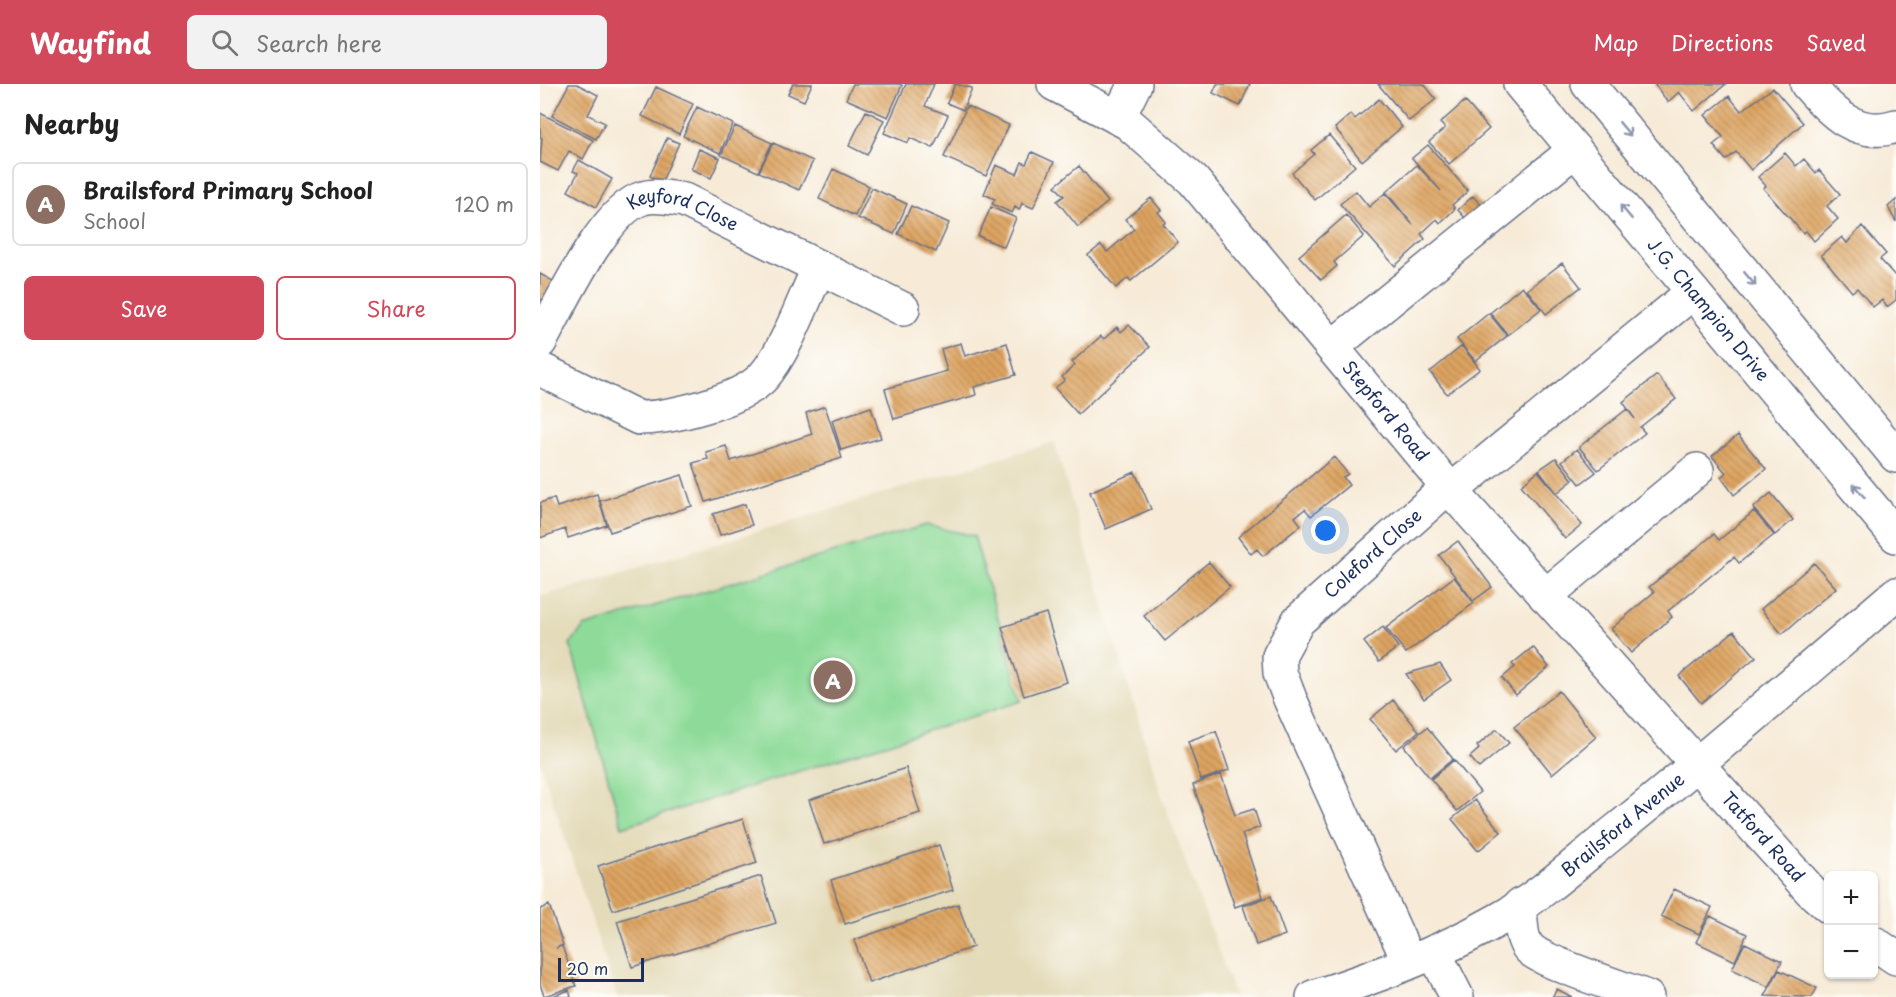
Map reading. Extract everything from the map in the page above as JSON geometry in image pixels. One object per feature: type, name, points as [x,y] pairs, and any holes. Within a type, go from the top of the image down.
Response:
[{"type":"street","name":"Stepford Road","points":[[1054,84],[1128,123],[1193,180],[1449,489],[1696,766]]},
{"type":"street","points":[[1118,118],[1136,84]]},
{"type":"street","name":"J.G. Champion Drive","points":[[1520,84],[1896,536]]},
{"type":"street","points":[[1588,84],[1896,456]]},
{"type":"street","points":[[1807,84],[1826,107],[1844,121],[1861,128],[1880,131],[1896,126]]},
{"type":"street","points":[[1332,347],[1575,150]]},
{"type":"street","name":"Keyford Close","points":[[540,342],[587,255],[607,227],[624,209],[641,198],[659,196],[684,200],[903,309]]},
{"type":"street","points":[[540,369],[639,418],[657,418],[698,409],[741,392],[762,379],[776,358],[819,267]]},
{"type":"street","name":"Coleford Close","points":[[1457,997],[1422,957],[1280,673],[1279,656],[1298,621],[1449,489],[1693,292]]},
{"type":"street","points":[[1545,596],[1697,470]]},
{"type":"street","name":"Brailsford Avenue","points":[[1313,997],[1422,957],[1499,919],[1696,766],[1896,594]]},
{"type":"street","name":"Tatford Road","points":[[1696,766],[1824,902]]},
{"type":"street","points":[[1520,904],[1524,936],[1530,949],[1546,958],[1647,997]]},
{"type":"street","points":[[1878,946],[1896,958]]},
{"type":"shaded area","points":[[1054,442],[1162,797],[1235,996],[617,997],[540,762],[540,597]]},
{"type":"green space","points":[[926,525],[974,536],[1022,701],[622,827],[570,644],[584,627]]},
{"type":"building","points":[[569,84],[577,84],[598,95],[588,115],[605,123],[596,139],[552,116]]},
{"type":"building","points":[[793,84],[812,84],[804,101],[788,94]]},
{"type":"building","points":[[853,84],[902,85],[888,117],[846,99]]},
{"type":"building","points":[[906,84],[934,84],[925,106],[948,115],[933,148],[910,138],[908,143],[884,133]]},
{"type":"building","points":[[955,84],[972,88],[963,110],[947,103]]},
{"type":"building","points":[[1217,84],[1250,84],[1240,106],[1213,93]]},
{"type":"building","points":[[1378,84],[1424,84],[1436,99],[1409,121]]},
{"type":"building","points":[[1654,84],[1726,84],[1694,111],[1679,92],[1668,102]]},
{"type":"building","points":[[656,87],[693,104],[679,134],[642,116]]},
{"type":"building","points":[[1773,88],[1803,123],[1751,170],[1736,152],[1726,160],[1713,145],[1723,137],[1705,115],[1729,96],[1741,111]]},
{"type":"building","points":[[1379,99],[1402,127],[1362,161],[1335,128],[1351,114],[1355,119]]},
{"type":"building","points":[[1465,101],[1489,129],[1449,164],[1429,142],[1445,128],[1440,123]]},
{"type":"building","points":[[967,106],[1009,125],[986,176],[944,157]]},
{"type":"building","points":[[697,107],[733,124],[720,153],[683,136]]},
{"type":"building","points":[[866,111],[884,120],[867,155],[849,146]]},
{"type":"building","points":[[540,113],[593,140],[583,159],[569,151],[558,171],[540,162],[542,138],[540,137]]},
{"type":"building","points":[[735,126],[772,143],[758,172],[721,155]]},
{"type":"building","points":[[1329,135],[1355,166],[1315,200],[1292,173],[1314,154],[1311,150]]},
{"type":"building","points":[[667,138],[679,143],[662,181],[650,176]]},
{"type":"building","points":[[773,143],[813,161],[799,190],[759,172]]},
{"type":"building","points":[[1428,145],[1468,191],[1452,205],[1455,209],[1440,223],[1437,219],[1421,234],[1425,239],[1395,266],[1340,204],[1356,191],[1369,207],[1385,193],[1413,225],[1386,192],[1417,165],[1441,191],[1412,158]]},
{"type":"building","points":[[699,149],[720,158],[711,178],[691,169]]},
{"type":"building","points":[[1032,152],[1054,162],[1033,208],[1022,203],[1019,210],[1015,207],[1012,213],[992,204],[995,199],[984,194],[996,165],[1017,174],[1022,162],[1026,164]]},
{"type":"building","points":[[1785,153],[1796,166],[1804,159],[1816,173],[1819,170],[1840,194],[1827,206],[1838,219],[1814,241],[1806,231],[1803,233],[1763,188],[1766,186],[1758,177]]},
{"type":"building","points":[[579,160],[612,179],[596,207],[568,191],[578,173],[573,171]]},
{"type":"building","points":[[1079,166],[1108,202],[1078,227],[1057,201],[1064,196],[1055,186]]},
{"type":"building","points":[[833,169],[869,186],[855,216],[819,199]]},
{"type":"building","points":[[872,188],[907,204],[894,234],[858,218]]},
{"type":"building","points":[[1473,196],[1483,207],[1468,221],[1458,210]]},
{"type":"building","points":[[1151,198],[1161,210],[1158,212],[1166,222],[1163,224],[1178,242],[1131,281],[1128,278],[1116,288],[1088,255],[1101,245],[1107,252],[1134,229],[1125,219]]},
{"type":"building","points":[[1896,200],[1896,222],[1888,207]]},
{"type":"building","points":[[911,206],[949,223],[936,252],[898,234]]},
{"type":"building","points":[[991,207],[1016,218],[1004,247],[978,236]]},
{"type":"building","points":[[1346,215],[1364,236],[1334,262],[1337,266],[1321,280],[1299,256]]},
{"type":"building","points":[[1862,226],[1886,254],[1880,259],[1896,277],[1896,300],[1887,307],[1882,300],[1873,307],[1857,288],[1852,292],[1821,255],[1842,237],[1847,243]]},
{"type":"building","points":[[1562,263],[1581,287],[1546,314],[1527,290]]},
{"type":"building","points":[[540,274],[553,281],[543,300],[540,299]]},
{"type":"building","points":[[1522,286],[1541,309],[1508,335],[1490,313]]},
{"type":"building","points":[[1489,313],[1507,336],[1475,361],[1457,339]]},
{"type":"building","points":[[1129,325],[1150,347],[1078,414],[1055,388],[1065,380],[1062,377],[1075,365],[1072,362],[1101,336],[1104,339],[1117,327],[1121,332]]},
{"type":"building","points":[[961,343],[965,356],[1007,343],[1016,375],[974,387],[976,395],[894,419],[885,389],[947,371],[941,349]]},
{"type":"building","points":[[1462,346],[1480,369],[1447,394],[1430,372]]},
{"type":"building","points":[[1657,375],[1676,399],[1640,427],[1645,433],[1598,470],[1579,447],[1627,409],[1635,419],[1623,402]]},
{"type":"building","points":[[825,406],[842,458],[706,502],[693,463],[708,459],[706,452],[726,446],[731,461],[812,434],[806,413]]},
{"type":"building","points":[[871,407],[881,438],[841,450],[832,420]]},
{"type":"building","points":[[1738,435],[1766,469],[1734,495],[1721,477],[1726,473],[1712,456]]},
{"type":"building","points":[[1577,449],[1596,472],[1580,484],[1562,461]]},
{"type":"building","points":[[1334,457],[1348,474],[1343,477],[1349,485],[1311,516],[1305,509],[1295,517],[1301,525],[1263,556],[1257,549],[1251,554],[1238,537]]},
{"type":"building","points":[[1556,458],[1573,480],[1557,493],[1539,470]]},
{"type":"building","points":[[1538,471],[1582,525],[1565,539],[1521,485]]},
{"type":"building","points":[[1135,472],[1151,509],[1106,529],[1090,492]]},
{"type":"building","points":[[682,475],[692,506],[610,532],[600,501]]},
{"type":"building","points":[[1771,493],[1793,520],[1775,535],[1753,508]]},
{"type":"building","points":[[597,494],[607,525],[568,538],[565,529],[540,538],[540,503],[554,498],[557,507]]},
{"type":"building","points":[[745,504],[752,525],[720,535],[713,514]]},
{"type":"building","points":[[1754,511],[1774,535],[1739,563],[1734,557],[1668,611],[1672,617],[1631,653],[1611,629],[1654,592],[1649,587],[1714,534],[1719,540]]},
{"type":"building","points":[[1458,541],[1492,587],[1473,601],[1439,555]]},
{"type":"building","points":[[1209,562],[1230,587],[1165,641],[1144,616]]},
{"type":"building","points":[[1814,563],[1836,588],[1782,634],[1761,609]]},
{"type":"building","points":[[1454,577],[1474,603],[1406,653],[1386,628]]},
{"type":"building","points":[[1046,613],[1067,682],[1024,696],[1002,627]]},
{"type":"building","points":[[1383,627],[1398,647],[1379,662],[1364,642]]},
{"type":"building","points":[[1734,631],[1756,657],[1701,703],[1679,676]]},
{"type":"building","points":[[1533,647],[1549,667],[1516,695],[1502,678],[1515,667],[1512,664]]},
{"type":"building","points":[[1440,664],[1451,680],[1424,699],[1406,674]]},
{"type":"building","points":[[1559,691],[1596,737],[1552,774],[1514,727]]},
{"type":"building","points":[[1393,700],[1419,731],[1396,750],[1370,719]]},
{"type":"building","points":[[1427,727],[1453,759],[1430,778],[1404,746]]},
{"type":"building","points":[[1497,729],[1509,743],[1479,768],[1470,757],[1479,749],[1477,746]]},
{"type":"building","points":[[1216,731],[1229,770],[1201,780],[1188,741]]},
{"type":"building","points":[[1454,760],[1480,792],[1457,811],[1431,779]]},
{"type":"building","points":[[906,768],[920,813],[824,844],[809,800]]},
{"type":"building","points":[[1221,774],[1235,815],[1254,809],[1260,827],[1242,834],[1263,897],[1235,907],[1193,785]]},
{"type":"building","points":[[1475,800],[1501,832],[1478,851],[1452,819]]},
{"type":"building","points":[[743,819],[757,863],[613,910],[598,866]]},
{"type":"building","points":[[939,845],[953,890],[845,924],[831,880]]},
{"type":"building","points":[[761,876],[776,923],[632,967],[617,921]]},
{"type":"building","points":[[1674,889],[1712,907],[1699,934],[1661,916]]},
{"type":"building","points":[[1271,896],[1285,935],[1256,945],[1243,906]]},
{"type":"building","points":[[958,904],[973,947],[869,983],[854,940]]},
{"type":"building","points":[[549,905],[563,945],[556,948],[562,946],[576,986],[544,996],[540,984],[540,909]]},
{"type":"building","points":[[1710,916],[1747,934],[1735,961],[1696,942]]},
{"type":"building","points":[[1745,943],[1782,961],[1769,987],[1732,969]]},
{"type":"building","points":[[1779,970],[1817,988],[1812,997],[1765,996]]},
{"type":"building","points":[[1557,989],[1572,997],[1552,997]]},
{"type":"building","points":[[569,990],[571,997],[551,997]]},
{"type":"place","name":"Brailsford Primary School","points":[[833,680]]}]
